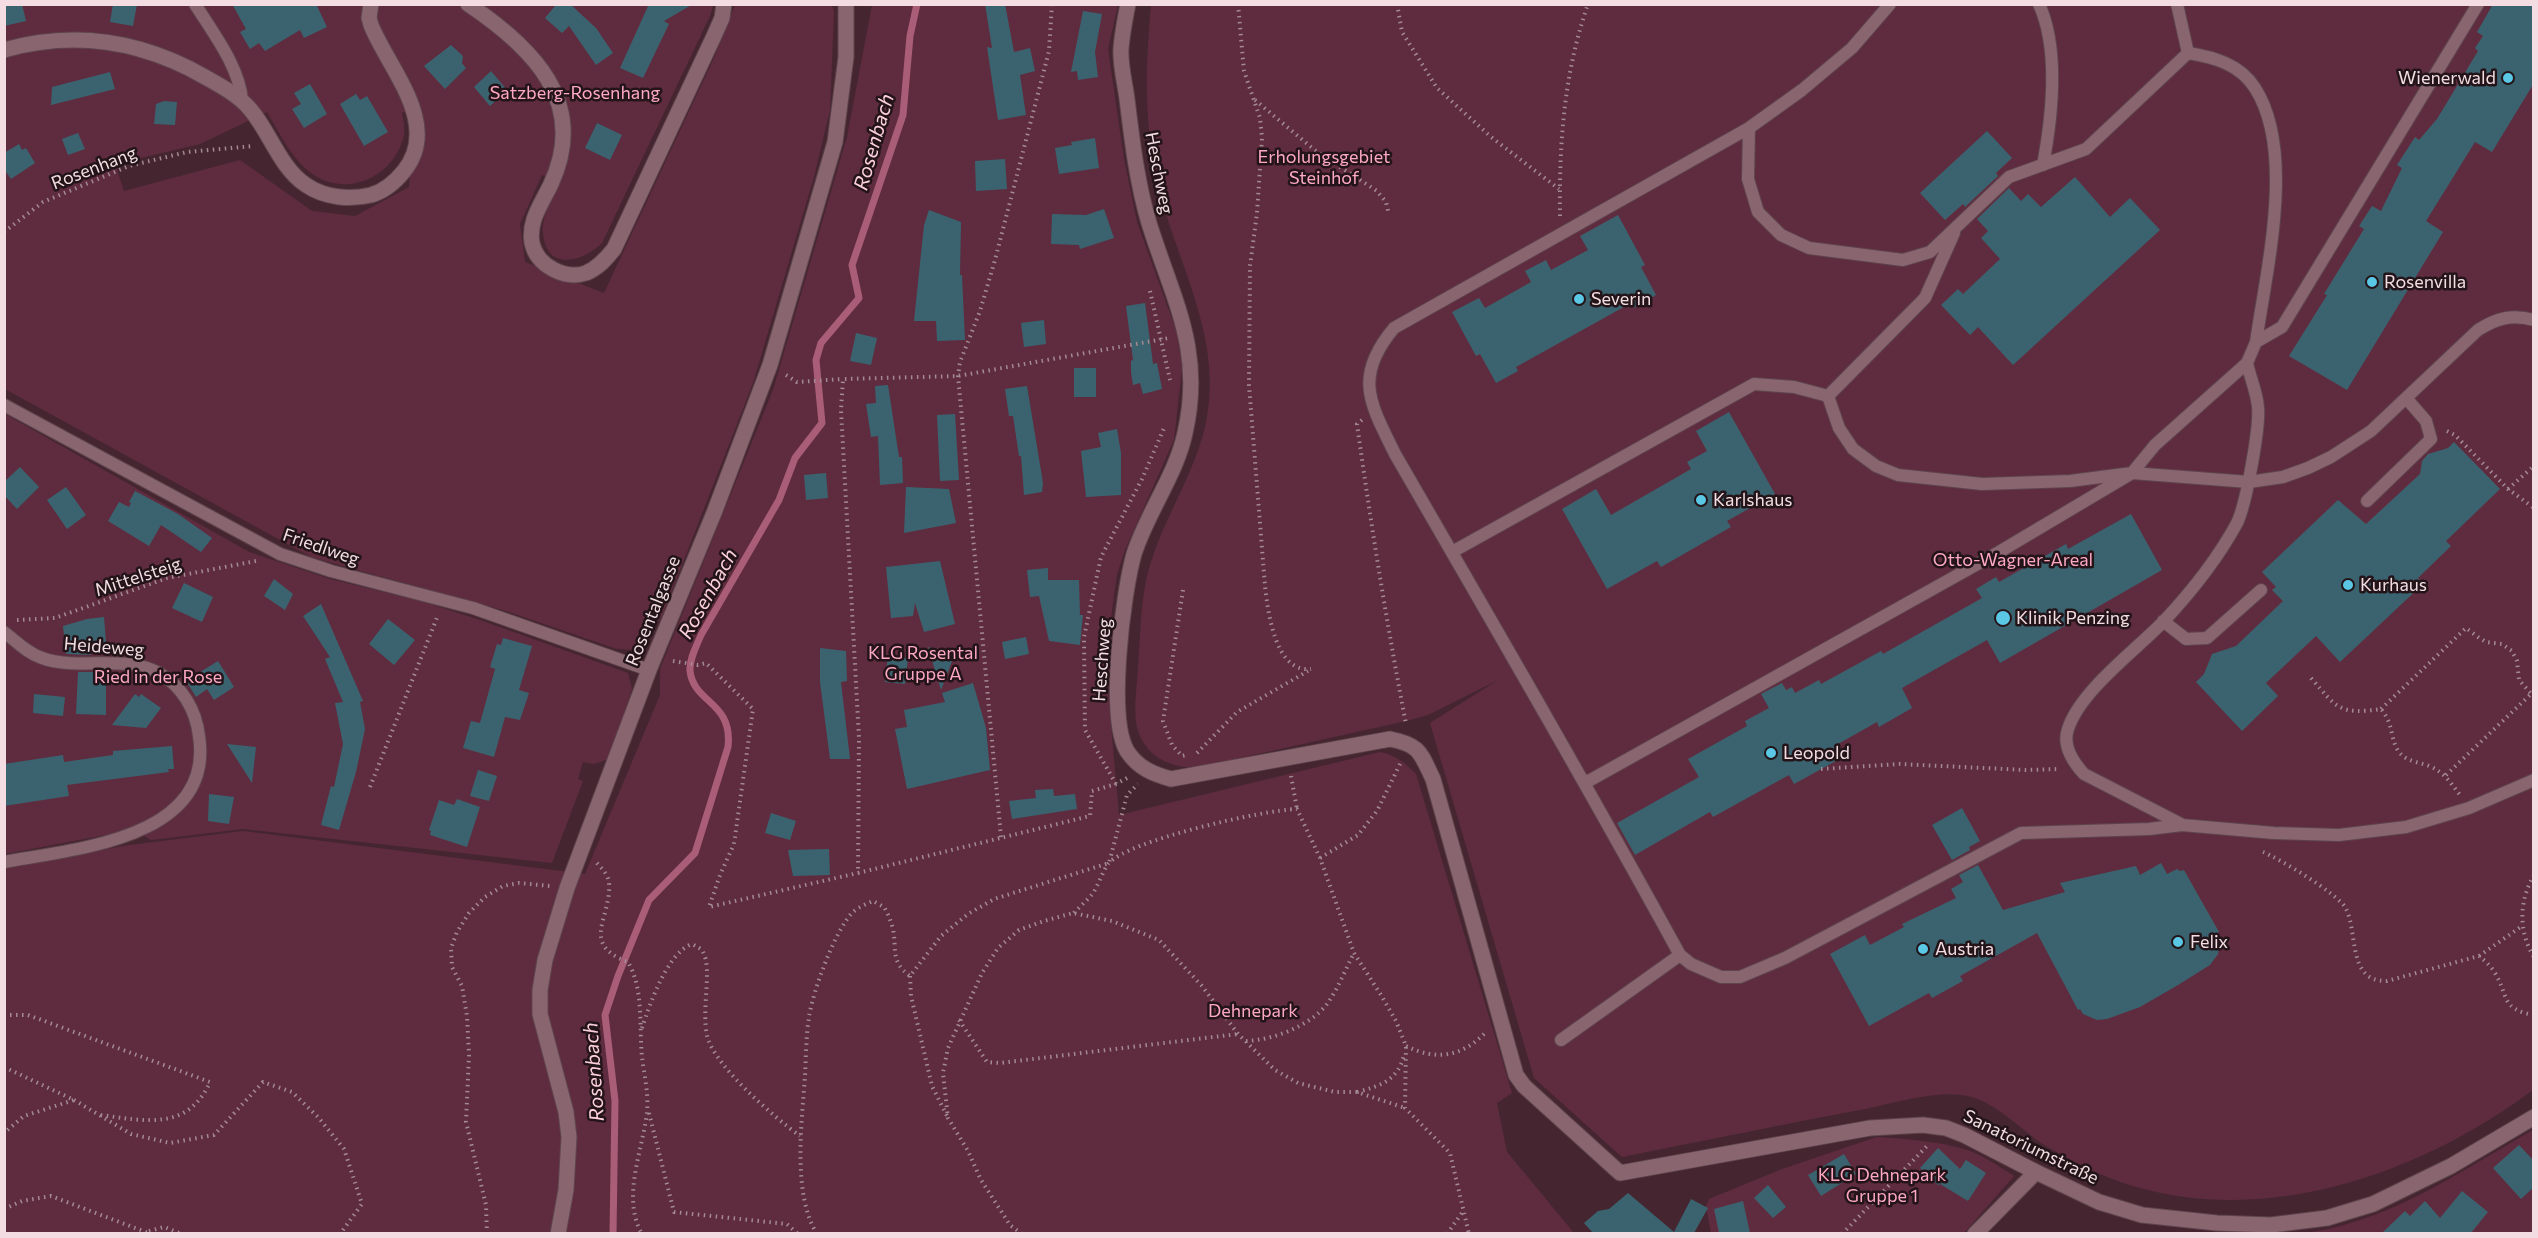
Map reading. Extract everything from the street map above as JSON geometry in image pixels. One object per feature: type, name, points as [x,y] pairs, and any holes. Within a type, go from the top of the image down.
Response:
[{"type":"street","points":[[4,50],[47,40],[95,40],[118,43],[169,59],[193,70],[242,100],[252,111],[285,163],[305,185],[342,198],[376,193],[394,182],[406,168],[414,151],[417,135],[415,114],[371,25],[369,18],[371,4]]},
{"type":"street","points":[[468,4],[513,39],[545,74],[554,88],[563,119],[562,148],[552,182],[534,218],[532,240],[535,251],[545,265],[563,273],[579,274],[597,267],[614,249],[714,36],[722,18],[724,4]]},
{"type":"street","name":"Rosentalgasse","points":[[558,1233],[566,1190],[569,1137],[566,1112],[540,1014],[540,990],[552,932],[649,670],[714,513],[770,365],[835,142],[846,57],[846,4]]},
{"type":"street","name":"Heschweg","points":[[1128,4],[1121,50],[1135,164],[1148,221],[1187,334],[1192,366],[1192,387],[1185,434],[1134,555],[1122,628],[1118,691],[1119,726],[1127,750],[1147,771]]},
{"type":"street","points":[[1147,771],[1171,779],[1390,739],[1410,743],[1423,757],[1433,778],[1500,1016]]},
{"type":"street","name":"Sanatoriumstraße","points":[[1500,1016],[1510,1060],[1516,1075],[1524,1086],[1620,1173],[1870,1128],[1923,1125],[1946,1128],[1994,1149],[2099,1202],[2142,1215],[2217,1224],[2271,1224],[2327,1218],[2373,1204],[2451,1166],[2534,1117]]},
{"type":"street","points":[[1975,1233],[2036,1172]]},
{"type":"lane","points":[[195,4],[235,74],[242,100]]},
{"type":"lane","points":[[1890,4],[1852,48],[1802,90],[1749,128],[1394,328],[1378,351],[1369,372],[1369,389],[1374,411],[1395,454],[1586,783],[1680,955],[1691,964],[1721,977],[1740,977],[1785,958],[2021,833],[2149,829],[2182,825],[2274,834],[2339,835],[2406,827],[2469,808],[2534,780]]},
{"type":"lane","points":[[2039,4],[2050,38],[2051,66],[2050,118],[2043,165]]},
{"type":"lane","points":[[2177,4],[2188,53]]},
{"type":"lane","points":[[2256,342],[2282,327],[2478,4]]},
{"type":"lane","points":[[1749,128],[1748,179],[1758,212],[1781,235],[1809,248],[1903,260],[1930,252],[2009,177],[2086,149],[2188,53]]},
{"type":"lane","points":[[1586,783],[1989,557],[2132,473],[2155,445],[2247,363],[2256,342],[2277,192],[2274,149],[2266,110],[2255,86],[2241,73],[2216,57],[2188,53]]},
{"type":"lane","points":[[1828,396],[1925,298],[1956,228]]},
{"type":"lane","points":[[1828,396],[1839,428],[1853,449],[1876,466],[1898,475],[1983,484],[2070,481],[2132,473],[2249,482],[2283,477],[2331,457],[2371,431],[2488,323],[2515,316],[2534,320]]},
{"type":"lane","points":[[2182,825],[2084,774],[2074,763],[2067,746],[2067,731],[2075,713],[2092,691],[2201,581],[2238,521],[2249,482],[2258,407],[2247,363]]},
{"type":"lane","points":[[1452,552],[1754,384],[1794,387],[1828,396]]},
{"type":"lane","points":[[2367,501],[2431,438],[2426,422],[2406,398]]},
{"type":"lane","name":"Friedlweg","points":[[4,405],[280,554],[331,571],[474,608],[649,670]]},
{"type":"lane","points":[[2163,621],[2186,639],[2207,638],[2260,590]]},
{"type":"lane","name":"Heideweg","points":[[4,632],[28,651],[47,660],[132,666],[159,673],[183,694],[193,710],[201,743],[199,763],[189,790],[177,807],[162,819],[115,840],[4,862]]},
{"type":"lane","points":[[1561,1040],[1680,955]]},
{"type":"path","points":[[1002,838],[958,376],[960,362],[980,311],[995,260],[1049,51],[1052,4]]},
{"type":"path","points":[[1183,590],[1163,721],[1172,745],[1182,756],[1198,752],[1237,712],[1311,669],[1296,667],[1285,659],[1268,613],[1265,586],[1248,385],[1250,266],[1257,213],[1262,138],[1255,99],[1244,71],[1238,4]]},
{"type":"path","points":[[1397,4],[1402,32],[1437,88],[1491,137],[1559,189]]},
{"type":"path","points":[[1560,234],[1559,161],[1566,92],[1581,24],[1588,4]]},
{"type":"path","points":[[1255,99],[1317,152],[1377,191],[1386,202],[1389,215]]},
{"type":"path","name":"Rosenhang","points":[[4,232],[43,202],[129,166],[187,152],[246,146],[275,146]]},
{"type":"path","points":[[1149,286],[1171,386]]},
{"type":"path","points":[[797,382],[958,376],[1187,334]]},
{"type":"path","points":[[843,379],[841,410],[859,738],[858,873]]},
{"type":"path","points":[[1320,858],[1358,835],[1377,811],[1410,743],[1387,626],[1357,424],[1374,411]]},
{"type":"path","points":[[1116,784],[1085,730],[1084,637],[1101,557],[1142,479],[1165,426],[1166,416]]},
{"type":"path","points":[[2426,422],[2455,435],[2508,489],[2534,508]]},
{"type":"path","points":[[2508,489],[2534,466]]},
{"type":"path","name":"Mittelsteig","points":[[13,620],[55,618],[167,578],[258,561],[280,554]]},
{"type":"path","points":[[370,788],[438,615]]},
{"type":"path","points":[[2311,678],[2336,706],[2362,712],[2381,709],[2466,628],[2478,638],[2486,642],[2502,644],[2512,651],[2517,661],[2519,680],[2532,696],[2446,775]]},
{"type":"path","points":[[669,661],[698,665],[706,663],[753,709],[734,844],[709,907],[1090,816],[1092,791],[1147,771]]},
{"type":"path","points":[[2381,709],[2390,722],[2399,751],[2404,757],[2446,775],[2469,808]]},
{"type":"path","points":[[1287,758],[1297,808],[1320,858],[1354,953],[1391,1012],[1406,1046],[1405,1108]]},
{"type":"path","points":[[1821,769],[1891,764],[2026,770],[2078,768]]},
{"type":"path","points":[[948,1118],[943,1073],[948,1048],[959,1019],[982,973],[998,948],[1019,930],[1073,913],[1093,893],[1109,863],[1127,795],[1147,771]]},
{"type":"path","points":[[1022,1233],[1010,1225],[981,1180],[968,1150],[932,1086],[912,996],[910,976],[941,936],[968,914],[994,899],[1109,863],[1134,850],[1183,832],[1274,810],[1297,808]]},
{"type":"path","points":[[2254,849],[2271,855],[2341,902],[2348,916],[2358,963],[2364,973],[2373,979],[2387,981],[2479,956],[2523,925]]},
{"type":"path","points":[[581,850],[589,855],[607,875],[609,884],[602,917],[602,939],[606,950],[612,956],[628,962],[633,971],[642,1028],[641,1047],[648,1109],[674,1212],[787,1224],[798,1233]]},
{"type":"path","points":[[2534,875],[2527,886],[2522,905],[2523,934],[2534,957]]},
{"type":"path","points":[[487,1233],[486,1205],[466,1122],[469,1055],[467,1016],[462,986],[452,967],[451,948],[457,932],[469,913],[484,897],[503,886],[537,884],[567,888]]},
{"type":"path","points":[[817,1233],[807,1206],[801,1172],[801,1136],[809,1016],[831,951],[852,913],[862,905],[873,901],[884,907],[894,932],[894,952],[901,969],[910,976]]},
{"type":"path","points":[[1073,913],[1112,921],[1159,940],[1202,986],[1238,1034],[1275,1070],[1298,1083],[1335,1092],[1357,1092],[1405,1108],[1450,1153],[1469,1233]]},
{"type":"path","points":[[642,1028],[653,995],[682,948],[692,944],[702,950],[706,960],[703,1017],[708,1041],[724,1066],[776,1118],[801,1136]]},
{"type":"path","points":[[1246,1041],[1259,1040],[1293,1028],[1312,1018],[1326,1005],[1354,953]]},
{"type":"path","points":[[2479,956],[2496,974],[2505,1000],[2510,1006],[2534,1015]]},
{"type":"path","points":[[4,1016],[28,1015],[210,1082],[203,1098],[186,1113],[154,1122],[98,1115]]},
{"type":"path","points":[[1406,1046],[1434,1056],[1448,1056],[1462,1052],[1500,1016]]},
{"type":"path","points":[[959,1019],[987,1062],[1000,1063],[1238,1034]]},
{"type":"path","points":[[1357,1092],[1389,1081],[1401,1068],[1406,1046]]},
{"type":"path","points":[[4,1067],[74,1100],[131,1134],[170,1143],[214,1135],[263,1082],[292,1092],[318,1117],[344,1149],[348,1160],[362,1204],[340,1233]]},
{"type":"path","points":[[4,1133],[24,1116],[74,1100]]},
{"type":"path","points":[[642,1233],[633,1202],[648,1109]]},
{"type":"path","points":[[1842,1233],[1946,1128]]},
{"type":"path","points":[[4,1209],[22,1201],[51,1196],[149,1232],[165,1227],[182,1233]]},
{"type":"path","points":[[1447,1233],[1464,1209]]},
{"type":"green space","name":"Satzberg-Rosenhang","points":[[4,5],[713,5],[710,16],[602,243],[594,250],[576,258],[566,260],[551,254],[546,245],[543,226],[561,180],[542,175],[520,224],[525,262],[604,293],[714,58],[735,5],[832,5],[834,12],[830,110],[814,177],[753,383],[662,616],[640,650],[617,649],[506,611],[311,557],[5,389]],"holes":[[[267,112],[282,138],[306,169],[327,181],[341,184],[367,180],[389,164],[404,136],[402,112],[415,114],[409,187],[355,216],[312,211],[240,160],[124,191],[115,164],[200,144]]]},
{"type":"green space","points":[[872,5],[1118,5],[1108,49],[1124,159],[1137,222],[1177,333],[1182,368],[1174,440],[1125,550],[1117,574],[1111,618],[1108,692],[1119,815],[1380,752],[1396,757],[1408,766],[1416,774],[1512,1093],[1497,1103],[1507,1152],[1574,1233],[5,1234],[5,867],[130,845],[243,831],[585,874],[660,695],[660,669],[773,390],[847,137]]},
{"type":"green space","name":"Otto-Wagner-Areal","points":[[1151,5],[2533,5],[2533,1090],[2485,1122],[2433,1150],[2378,1173],[2321,1190],[2263,1199],[2205,1199],[2147,1190],[2091,1170],[2056,1152],[1984,1102],[1951,1094],[1914,1098],[1622,1157],[1534,1078],[1430,723],[1498,680],[1428,715],[1195,768],[1160,759],[1140,736],[1136,722],[1135,702],[1146,583],[1153,556],[1203,435],[1210,385],[1208,354],[1202,323],[1162,202],[1151,151],[1147,88]]},
{"type":"green space","name":"Ried in der Rose","points":[[5,414],[249,552],[330,579],[421,601],[628,673],[632,689],[609,759],[594,764],[583,762],[578,779],[583,781],[552,863],[243,829],[151,840],[129,827],[121,832],[5,854]]},
{"type":"green space","points":[[2533,1130],[2533,1233],[2296,1234],[2328,1229],[2390,1209],[2449,1179]]},
{"type":"green space","name":"KLG Dehnepark Gruppe 1","points":[[1877,1137],[1930,1142],[1967,1150],[2014,1176],[1964,1233],[1711,1233],[1706,1206],[1709,1199],[1782,1169]]},
{"type":"building","points":[[4,4],[22,4],[26,21],[4,26]]},
{"type":"building","points":[[113,4],[137,4],[133,26],[110,22]]},
{"type":"building","points":[[232,4],[316,4],[327,27],[304,38],[300,30],[265,51],[259,43],[250,49],[240,32],[246,29]]},
{"type":"building","points":[[554,4],[570,4],[596,28],[613,53],[596,65],[569,26],[562,33],[545,18],[555,6]]},
{"type":"building","points":[[649,4],[693,4],[664,21],[669,24],[643,78],[620,68]]},
{"type":"building","points":[[985,4],[1005,4],[1014,52],[1030,48],[1035,71],[1020,75],[1026,115],[998,120],[987,47],[992,48]]},
{"type":"building","points":[[2493,4],[2534,4],[2534,83],[2492,152],[2475,142],[2426,221],[2443,232],[2347,390],[2289,356],[2364,229],[2359,226],[2372,206],[2381,211],[2402,168],[2397,165],[2415,137],[2419,140],[2437,119],[2478,51],[2475,48],[2483,36],[2477,32]]},
{"type":"building","points":[[1083,11],[1102,14],[1095,52],[1098,77],[1078,80],[1077,71],[1071,72]]},
{"type":"building","points":[[451,45],[463,56],[462,63],[466,68],[445,89],[424,66]]},
{"type":"building","points":[[491,71],[507,90],[490,106],[474,87]]},
{"type":"building","points":[[110,72],[115,89],[51,105],[52,87]]},
{"type":"building","points":[[310,84],[327,114],[304,128],[292,109],[301,104],[294,93]]},
{"type":"building","points":[[356,94],[360,100],[367,96],[388,132],[364,146],[340,104]]},
{"type":"building","points":[[164,101],[177,102],[175,125],[154,124],[156,104]]},
{"type":"building","points":[[597,123],[622,135],[610,160],[585,148]]},
{"type":"building","points":[[1987,131],[2012,158],[1996,173],[1998,176],[1965,207],[1963,204],[1945,220],[1920,193]]},
{"type":"building","points":[[78,133],[85,149],[68,155],[62,139]]},
{"type":"building","points":[[1095,138],[1099,168],[1059,174],[1055,148],[1072,145],[1071,142]]},
{"type":"building","points":[[19,144],[22,150],[26,148],[35,163],[11,179],[4,169],[4,153]]},
{"type":"building","points":[[1005,159],[1007,189],[976,191],[975,161]]},
{"type":"building","points":[[2075,177],[2110,217],[2130,198],[2160,230],[2013,365],[1978,327],[1970,335],[1941,305],[1958,289],[1963,294],[2000,259],[1981,238],[1988,231],[1977,219],[2009,188],[2021,201],[2028,194],[2041,207]]},
{"type":"building","points":[[1104,209],[1114,238],[1080,249],[1079,245],[1051,244],[1052,214],[1086,215]]},
{"type":"building","points":[[929,210],[961,222],[960,275],[962,275],[965,340],[937,341],[936,321],[914,321],[924,225]]},
{"type":"building","name":"Severin","points":[[1618,215],[1645,265],[1641,267],[1656,295],[1634,308],[1631,303],[1516,367],[1518,371],[1496,383],[1480,354],[1476,356],[1452,312],[1479,298],[1485,308],[1531,282],[1525,271],[1546,260],[1551,270],[1588,250],[1580,236]]},
{"type":"building","points":[[1145,303],[1153,364],[1157,363],[1162,389],[1143,394],[1140,383],[1133,385],[1131,361],[1133,360],[1126,306]]},
{"type":"building","points":[[1044,320],[1046,344],[1024,347],[1021,323]]},
{"type":"building","points":[[856,333],[877,338],[871,365],[850,361]]},
{"type":"building","points":[[1074,368],[1096,368],[1096,397],[1074,397]]},
{"type":"building","points":[[888,385],[899,457],[902,457],[903,483],[880,485],[878,436],[871,437],[866,404],[876,403],[875,386]]},
{"type":"building","points":[[1027,386],[1043,483],[1042,492],[1024,495],[1021,456],[1019,456],[1013,416],[1009,416],[1005,389]]},
{"type":"building","name":"Karlshaus","points":[[1729,412],[1775,494],[1727,521],[1731,527],[1661,567],[1657,561],[1607,589],[1562,509],[1596,489],[1611,515],[1691,469],[1687,462],[1707,451],[1696,431]]},
{"type":"building","points":[[955,414],[959,480],[940,481],[937,415]]},
{"type":"building","points":[[1117,429],[1121,453],[1121,495],[1086,497],[1081,451],[1101,447],[1098,433]]},
{"type":"building","name":"Kurhaus","points":[[2454,442],[2500,489],[2446,541],[2451,546],[2418,578],[2423,584],[2340,662],[2316,636],[2266,683],[2278,696],[2242,731],[2196,682],[2204,674],[2212,654],[2236,646],[2283,601],[2272,590],[2276,587],[2262,572],[2338,500],[2366,524],[2420,474],[2422,461],[2428,454],[2448,448]]},
{"type":"building","points":[[20,467],[39,487],[17,509],[4,495],[4,482]]},
{"type":"building","points":[[826,473],[828,498],[806,500],[804,475]]},
{"type":"building","points":[[66,487],[86,515],[67,529],[47,500]]},
{"type":"building","points":[[906,487],[949,489],[956,523],[904,533]]},
{"type":"building","points":[[135,491],[178,514],[212,538],[201,552],[161,525],[149,546],[108,521],[119,502],[129,507]]},
{"type":"building","points":[[2131,514],[2162,570],[2000,663],[1987,640],[1902,688],[1912,708],[1879,727],[1877,722],[1838,744],[1845,756],[1794,784],[1789,775],[1713,817],[1710,812],[1635,855],[1617,823],[1699,777],[1688,759],[1747,726],[1745,721],[1769,708],[1761,694],[1782,683],[1786,690],[1792,687],[1795,693],[1819,680],[1821,684],[1881,651],[1883,654],[1982,598],[1976,589],[1996,577],[1999,582],[2066,544],[2068,549]]},
{"type":"building","points":[[940,561],[955,624],[924,632],[915,603],[913,616],[891,618],[886,567]]},
{"type":"building","points":[[1048,568],[1048,580],[1079,580],[1080,615],[1083,615],[1080,645],[1049,641],[1039,596],[1030,597],[1027,570]]},
{"type":"building","points":[[274,579],[293,594],[285,610],[264,596]]},
{"type":"building","points":[[184,583],[213,597],[202,622],[172,608]]},
{"type":"building","points":[[321,604],[363,701],[360,702],[365,729],[356,772],[339,830],[321,825],[331,786],[334,787],[343,744],[335,703],[343,702],[325,659],[330,657],[303,616]]},
{"type":"building","points":[[104,617],[106,642],[90,643],[91,655],[66,654],[63,626]]},
{"type":"building","points":[[388,619],[415,640],[394,665],[369,644]]},
{"type":"building","points":[[1026,637],[1029,654],[1005,659],[1002,642]]},
{"type":"building","points":[[503,638],[532,646],[519,690],[529,693],[520,720],[505,717],[494,757],[463,748],[471,721],[480,723],[495,669],[490,667],[497,644],[501,645]]},
{"type":"building","points":[[928,647],[954,656],[941,690]]},
{"type":"building","points":[[820,648],[846,651],[847,681],[841,682],[850,759],[830,759],[820,682]]},
{"type":"building","points":[[888,656],[908,658],[905,684],[885,682]]},
{"type":"building","points":[[218,661],[234,687],[214,700],[207,689],[196,697],[186,681]]},
{"type":"building","points":[[78,672],[94,672],[95,682],[106,682],[106,715],[76,714]]},
{"type":"building","points":[[973,683],[986,728],[990,770],[907,789],[895,729],[907,727],[904,710],[945,702],[942,693]]},
{"type":"building","points":[[34,694],[65,697],[63,716],[33,713]]},
{"type":"building","points":[[135,694],[139,697],[141,694],[161,708],[146,728],[112,725]]},
{"type":"building","points":[[227,744],[256,747],[252,783]]},
{"type":"building","points":[[172,746],[174,769],[168,769],[169,772],[67,785],[69,796],[4,806],[4,764],[63,755],[64,762],[113,755],[113,751]]},
{"type":"building","points":[[478,770],[497,776],[489,801],[470,796]]},
{"type":"building","points":[[1053,789],[1054,796],[1075,794],[1077,809],[1012,819],[1009,801],[1036,798],[1035,790]]},
{"type":"building","points":[[209,794],[234,797],[229,824],[208,821]]},
{"type":"building","points":[[457,799],[480,807],[467,847],[430,835],[429,830],[439,800],[454,805]]},
{"type":"building","points":[[1962,808],[1980,841],[1969,847],[1970,850],[1952,860],[1932,825]]},
{"type":"building","points":[[771,813],[796,821],[790,840],[765,833]]},
{"type":"building","points":[[829,849],[830,875],[793,876],[788,850]]},
{"type":"building","points":[[2161,863],[2167,874],[2177,869],[2184,870],[2219,932],[2215,934],[2220,942],[2218,954],[2210,965],[2178,985],[2140,1007],[2107,1019],[2097,1020],[2083,1014],[2080,1009],[2078,1010],[2037,933],[1960,976],[1963,981],[1932,998],[1929,993],[1869,1026],[1830,954],[1865,935],[1870,945],[1904,927],[1902,924],[1956,898],[1951,889],[1963,882],[1959,875],[1978,865],[2003,910],[2065,892],[2060,883],[2136,866],[2140,875]]},
{"type":"building","points":[[2519,1145],[2534,1161],[2534,1187],[2521,1199],[2493,1168]]},
{"type":"building","points":[[1938,1148],[1960,1169],[1966,1160],[1986,1173],[1968,1201],[1940,1184],[1938,1185],[1920,1168]]},
{"type":"building","points":[[1844,1154],[1856,1174],[1821,1196],[1808,1175]]},
{"type":"building","points":[[1768,1185],[1786,1207],[1773,1218],[1754,1198]]},
{"type":"building","points":[[2462,1191],[2488,1212],[2471,1233],[2382,1233],[2405,1211],[2410,1216],[2425,1201],[2440,1218]]},
{"type":"building","points":[[1628,1193],[1674,1232],[1691,1199],[1708,1208],[1694,1233],[1593,1233],[1584,1223],[1598,1211],[1609,1209]]},
{"type":"building","points":[[1743,1201],[1750,1233],[1719,1233],[1714,1209]]},
{"type":"waterway","name":"Rosenbach","points":[[613,1234],[615,1101],[605,1015],[649,900],[695,853],[728,747],[725,720],[693,682],[690,671],[691,662],[701,635],[779,500],[795,458],[822,423],[816,360],[821,343],[859,298],[852,265],[903,115],[910,36],[917,4]]},
{"type":"place","name":"Wienerwald","points":[[2508,78]]},
{"type":"place","name":"Rosenvilla","points":[[2372,282]]},
{"type":"place","name":"Severin","points":[[1579,299]]},
{"type":"place","name":"Karlshaus","points":[[1701,500]]},
{"type":"place","name":"Kurhaus","points":[[2348,585]]},
{"type":"place","name":"Klinik Penzing","points":[[2003,618]]},
{"type":"place","name":"Leopold","points":[[1771,753]]},
{"type":"place","name":"Felix","points":[[2178,942]]},
{"type":"place","name":"Austria","points":[[1923,949]]},
{"type":"park label","name":"Erholungsgebiet Steinhof","points":[[1324,167]]},
{"type":"park label","name":"KLG Rosental Gruppe A","points":[[923,663]]},
{"type":"park label","name":"Dehnepark","points":[[1253,1011]]}]
